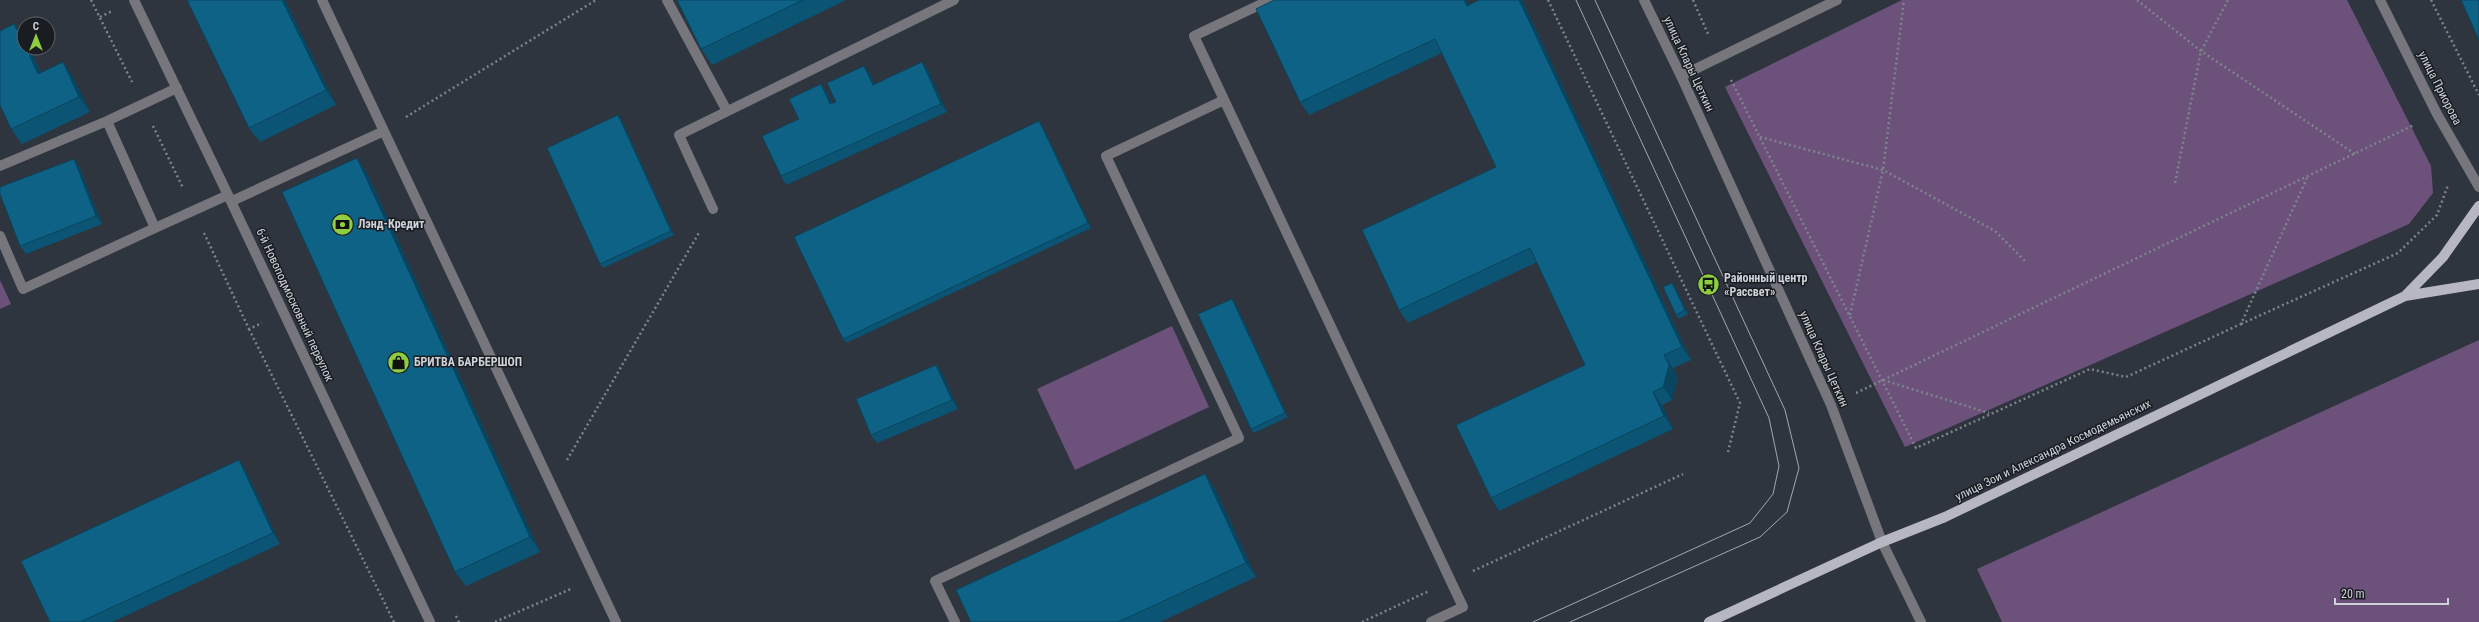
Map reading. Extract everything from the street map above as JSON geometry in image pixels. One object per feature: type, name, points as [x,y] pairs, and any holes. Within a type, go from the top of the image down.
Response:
[{"type":"main road","name":"улица Зои и Александра Космодемьянских","points":[[2404,296],[2443,257],[2479,206]]},
{"type":"main road","name":"улица Зои и Александра Космодемьянских","points":[[1709,622],[1882,542],[1945,517],[2404,296],[2479,284]]},
{"type":"street","name":"6-й Новоподмосковный переулок","points":[[134,0],[284,311],[430,622]]},
{"type":"street","points":[[322,0],[616,622]]},
{"type":"street","points":[[667,0],[727,111]]},
{"type":"street","points":[[713,209],[679,135],[954,0]]},
{"type":"street","points":[[1270,0],[1194,36],[1463,607],[1431,622]]},
{"type":"street","name":"улица Клары Цеткин","points":[[1644,0],[1681,76],[1831,405],[1882,542],[1921,622]]},
{"type":"street","points":[[1681,76],[1837,0]]},
{"type":"street","name":"улица Приорова","points":[[2380,0],[2437,114],[2479,187]]},
{"type":"street","points":[[0,166],[107,121],[177,88]]},
{"type":"street","points":[[955,622],[935,581],[1240,438],[1106,156],[1224,100]]},
{"type":"street","points":[[107,121],[155,228]]},
{"type":"street","points":[[0,236],[23,289],[155,228],[194,211],[230,198],[384,131]]},
{"type":"path","points":[[91,0],[194,211],[249,330],[394,622]]},
{"type":"path","points":[[384,131],[596,0]]},
{"type":"path","points":[[1548,0],[1740,403],[1728,452]]},
{"type":"path","points":[[1693,0],[1720,58],[1916,448],[1990,413],[2090,369],[2126,377],[2398,253],[2437,215],[2450,180]]},
{"type":"path","points":[[1850,315],[1884,170],[1904,0]]},
{"type":"path","points":[[2137,0],[2201,52],[2356,154]]},
{"type":"path","points":[[2175,183],[2201,52],[2228,0]]},
{"type":"path","points":[[2431,0],[2479,95]]},
{"type":"path","points":[[1856,393],[2307,178],[2420,122]]},
{"type":"path","points":[[1760,137],[1884,170],[1995,231],[2025,261]]},
{"type":"path","points":[[2241,324],[2307,178]]},
{"type":"path","points":[[552,486],[713,209]]},
{"type":"path","points":[[249,330],[284,311]]},
{"type":"path","points":[[1883,380],[1990,413]]},
{"type":"path","points":[[1362,622],[1683,474]]},
{"type":"path","points":[[495,622],[595,578]]},
{"type":"shaded area","points":[[1902,0],[2347,0],[2431,166],[2433,193],[2409,224],[1905,447],[1725,87]]},
{"type":"shaded area","points":[[0,280],[11,304],[0,309]]},
{"type":"shaded area","points":[[1172,326],[1209,407],[1075,470],[1037,389]]},
{"type":"shaded area","points":[[2479,340],[2479,622],[2002,622],[1977,569]]},
{"type":"building","points":[[187,0],[282,0],[326,90],[249,128]]},
{"type":"building","points":[[677,0],[803,0],[701,49]]},
{"type":"building","points":[[1274,0],[1464,0],[1467,6],[1479,0],[1519,0],[1682,347],[1664,355],[1669,365],[1663,387],[1653,392],[1664,416],[1491,498],[1456,425],[1585,365],[1530,248],[1399,310],[1362,230],[1496,167],[1435,39],[1300,102],[1256,9]]},
{"type":"building","points":[[2461,0],[2479,0],[2479,40]]},
{"type":"building","points":[[14,24],[16,28],[16,56],[30,56],[38,74],[63,62],[79,97],[11,129],[0,105],[0,31]]},
{"type":"building","points":[[922,62],[941,104],[781,176],[762,136],[799,119],[789,99],[821,84],[830,104],[836,102],[827,83],[864,66],[873,85]]},
{"type":"building","points":[[618,115],[671,231],[600,264],[547,148]]},
{"type":"building","points":[[1039,121],[1088,223],[843,339],[794,237]]},
{"type":"building","points":[[357,158],[530,537],[455,572],[282,192]]},
{"type":"building","points":[[74,159],[96,216],[20,246],[0,194],[0,187]]},
{"type":"building","points":[[1672,283],[1685,310],[1676,315],[1663,287]]},
{"type":"building","points":[[1232,299],[1285,413],[1251,429],[1198,314]]},
{"type":"building","points":[[936,365],[952,400],[871,435],[856,399]]},
{"type":"building","points":[[239,460],[273,533],[80,622],[50,622],[21,561]]},
{"type":"building","points":[[1205,474],[1246,563],[1118,622],[971,622],[956,590]]},
{"type":"tram line","points":[[1533,622],[1750,523],[1773,494],[1779,466],[1769,418],[1576,0]]},
{"type":"tram line","points":[[1570,622],[1760,537],[1787,512],[1799,468],[1785,410],[1595,0]]},
{"type":"place","name":"Лэнд-Кредит","points":[[343,224]]},
{"type":"place","name":"Районный центр «Рассвет»","points":[[1708,285]]},
{"type":"place","name":"БРИТВА БАРБЕРШОП","points":[[398,362]]}]
